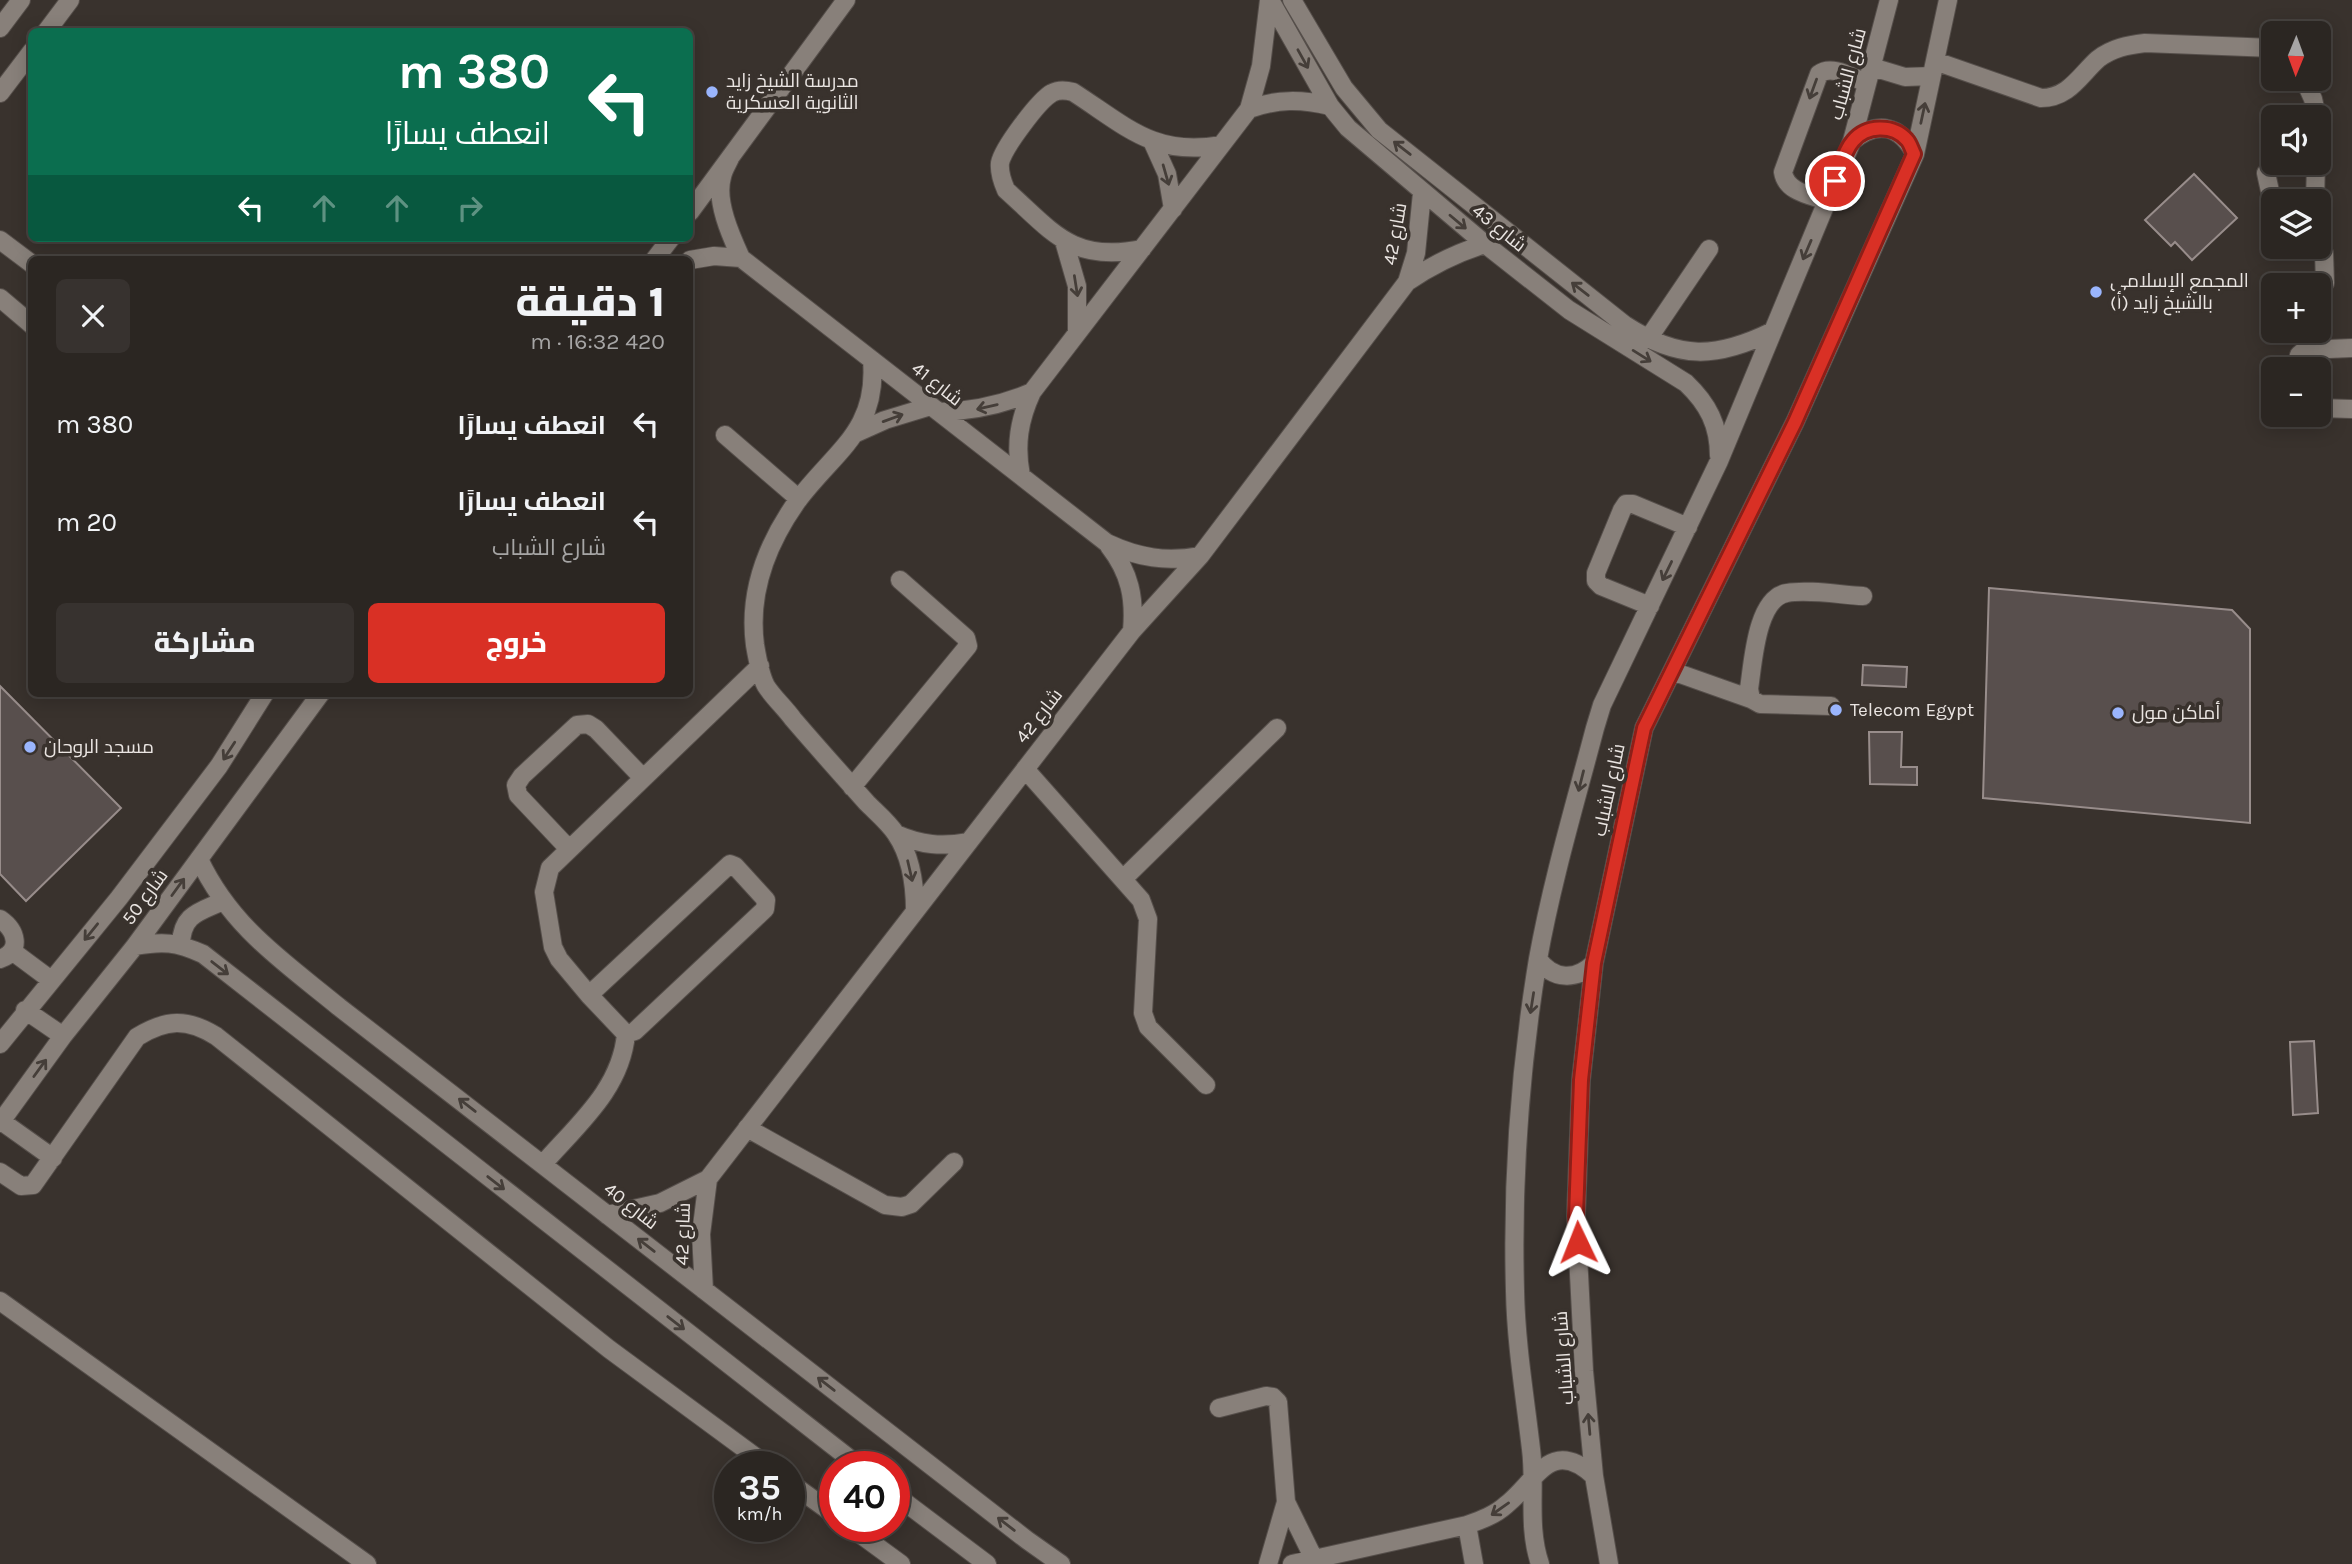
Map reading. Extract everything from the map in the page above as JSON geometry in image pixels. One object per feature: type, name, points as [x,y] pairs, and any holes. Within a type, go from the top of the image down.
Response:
[{"type":"street","points":[[0,28],[21,0]]},
{"type":"street","points":[[49,28],[70,0]]},
{"type":"street","points":[[693,208],[846,0]]},
{"type":"street","points":[[1021,476],[1018,443],[1020,425],[1032,392],[1249,109],[1261,66],[1270,0]]},
{"type":"street","name":"شارع 43","points":[[1270,0],[1330,106],[1348,128],[1485,244],[1569,310],[1686,383],[1702,398],[1713,418],[1719,439],[1719,461]]},
{"type":"street","name":"شارع 43","points":[[1292,0],[1344,88],[1380,130],[1625,325],[1662,346],[1685,351],[1731,348],[1773,331]]},
{"type":"street","name":"شارع الشباب","points":[[1540,1564],[1532,1528],[1535,1474],[1515,1293],[1518,1130],[1538,959],[1602,705],[1719,461],[1852,141],[1889,0]]},
{"type":"street","name":"شارع الشباب","points":[[1606,1563],[1584,1371],[1576,1216],[1581,1080],[1594,963],[1644,728],[1795,422],[1914,154],[1948,0]]},
{"type":"street","points":[[1827,201],[1790,187],[1784,180],[1783,172],[1819,74],[1824,71],[1894,75],[1933,69],[2042,98],[2051,98],[2067,91],[2099,59],[2117,48],[2145,43],[2261,48]]},
{"type":"street","points":[[0,93],[28,56]]},
{"type":"street","points":[[1142,249],[1101,254],[1082,250],[1064,241],[1006,190],[1000,165],[1003,153],[1021,128],[1049,94],[1065,90],[1073,92],[1153,143],[1187,149],[1221,145]]},
{"type":"street","points":[[1249,109],[1298,100],[1330,106]]},
{"type":"street","points":[[1852,141],[1864,131],[1880,128],[1895,131],[1908,140],[1914,154]]},
{"type":"street","points":[[1153,143],[1167,174],[1172,209]]},
{"type":"street","name":"شارع 41","points":[[731,156],[721,179],[722,206],[729,233],[741,258],[1107,543],[1125,552],[1152,559],[1200,556]]},
{"type":"street","name":"شارع 42","points":[[1407,282],[1418,243],[1422,192]]},
{"type":"street","points":[[0,240],[28,261]]},
{"type":"street","points":[[1064,241],[1077,286],[1077,333]]},
{"type":"street","points":[[657,256],[668,242]]},
{"type":"street","name":"شارع 42","points":[[607,1215],[660,1203],[708,1179],[1132,631],[1200,556],[1407,282],[1457,253],[1485,244]]},
{"type":"street","points":[[1648,339],[1709,249]]},
{"type":"street","points":[[693,260],[714,256],[741,258]]},
{"type":"street","points":[[0,298],[28,322]]},
{"type":"street","points":[[2299,357],[2305,350],[2352,348]]},
{"type":"street","points":[[872,360],[874,379],[866,416],[856,433],[799,499],[766,555],[754,614],[755,645],[765,685],[852,787],[897,834],[912,873],[915,911]]},
{"type":"street","points":[[856,433],[893,417],[935,409],[977,410],[1032,392]]},
{"type":"street","points":[[2331,409],[2352,410]]},
{"type":"street","points":[[725,435],[799,499]]},
{"type":"street","points":[[1650,606],[1601,586],[1596,581],[1596,573],[1622,510],[1626,504],[1633,504],[1688,527]]},
{"type":"street","name":"شارع 41","points":[[1107,543],[1122,562],[1131,584],[1134,607],[1132,631]]},
{"type":"street","points":[[852,787],[968,646],[966,638],[900,580]]},
{"type":"street","points":[[1751,699],[1749,690],[1762,617],[1771,601],[1788,592],[1863,596]]},
{"type":"street","points":[[543,1164],[607,1091],[624,1051],[625,1034],[559,960],[553,947],[544,892],[550,868],[760,666]]},
{"type":"street","points":[[1672,671],[1760,704],[1831,706]]},
{"type":"street","name":"شارع 50","points":[[0,1044],[25,1010],[119,898],[219,766],[262,697]]},
{"type":"street","name":"شارع 50","points":[[1,1122],[63,1036],[135,946],[318,697]]},
{"type":"street","points":[[569,849],[518,795],[516,785],[522,776],[577,724],[587,724],[596,729],[643,778]]},
{"type":"street","points":[[1123,879],[1277,728]]},
{"type":"street","points":[[1025,769],[1141,900],[1148,919],[1143,1013],[1148,1027],[1206,1085]]},
{"type":"street","points":[[897,834],[932,845],[968,842]]},
{"type":"street","name":"شارع 40","points":[[199,859],[223,901],[256,939],[339,1007],[1061,1564]]},
{"type":"street","points":[[589,995],[727,866],[735,866],[766,900],[765,909],[635,1031],[625,1034]]},
{"type":"street","points":[[181,944],[181,932],[186,921],[196,913],[223,901]]},
{"type":"street","points":[[0,919],[13,931],[15,942],[6,955],[51,980]]},
{"type":"street","points":[[135,946],[153,943],[181,944],[202,954],[840,1451]]},
{"type":"street","points":[[1538,959],[1554,974],[1565,976],[1586,971],[1594,963]]},
{"type":"street","points":[[25,1010],[63,1036]]},
{"type":"street","points":[[0,1172],[21,1186],[33,1185],[137,1037],[168,1023],[201,1027],[216,1036],[609,1349],[748,1451]]},
{"type":"street","points":[[1,1122],[53,1158]]},
{"type":"street","points":[[747,1128],[885,1205],[902,1207],[911,1204],[954,1162]]},
{"type":"street","name":"شارع 42","points":[[704,1290],[701,1234],[708,1179]]},
{"type":"street","points":[[0,1301],[367,1564]]},
{"type":"street","points":[[1219,1408],[1266,1396],[1273,1397],[1278,1402],[1286,1502],[1268,1564]]},
{"type":"street","points":[[1292,1564],[1467,1525],[1487,1518],[1506,1506],[1545,1465],[1558,1461],[1572,1462],[1584,1467],[1594,1476]]},
{"type":"street","points":[[1286,1502],[1314,1559]]},
{"type":"street","points":[[910,1506],[987,1564]]},
{"type":"street","points":[[1467,1525],[1474,1564]]},
{"type":"street","points":[[871,1542],[901,1564]]},
{"type":"building","points":[[2194,174],[2237,218],[2192,260],[2175,242],[2171,246],[2145,220]]},
{"type":"building","name":"أماكن مول","points":[[1989,588],[2232,610],[2250,629],[2250,823],[1983,798]]},
{"type":"building","points":[[1863,665],[1907,667],[1906,687],[1862,685]]},
{"type":"building","name":"مسجد الروحان","points":[[0,686],[121,808],[26,901],[0,874]]},
{"type":"building","points":[[1869,732],[1902,732],[1901,767],[1917,767],[1917,785],[1870,784]]},
{"type":"building","points":[[2314,1041],[2318,1113],[2293,1115],[2290,1042]]},
{"type":"place","name":"مدرسة الشيخ زايد الثانوية العسكرية","points":[[712,92]]},
{"type":"place","name":"المجمع الإسلامي (أ) بالشيخ زايد","points":[[2096,292]]},
{"type":"place","name":"Telecom Egypt","points":[[1836,710]]},
{"type":"place","name":"أماكن مول","points":[[2118,713]]},
{"type":"place","name":"مسجد الروحان","points":[[30,747]]},
{"type":"route","points":[[1578,1242],[1576,1216],[1581,1080],[1594,963],[1644,728],[1795,422],[1914,154],[1908,140],[1895,131],[1880,128],[1864,131],[1852,141],[1835,181]]}]
